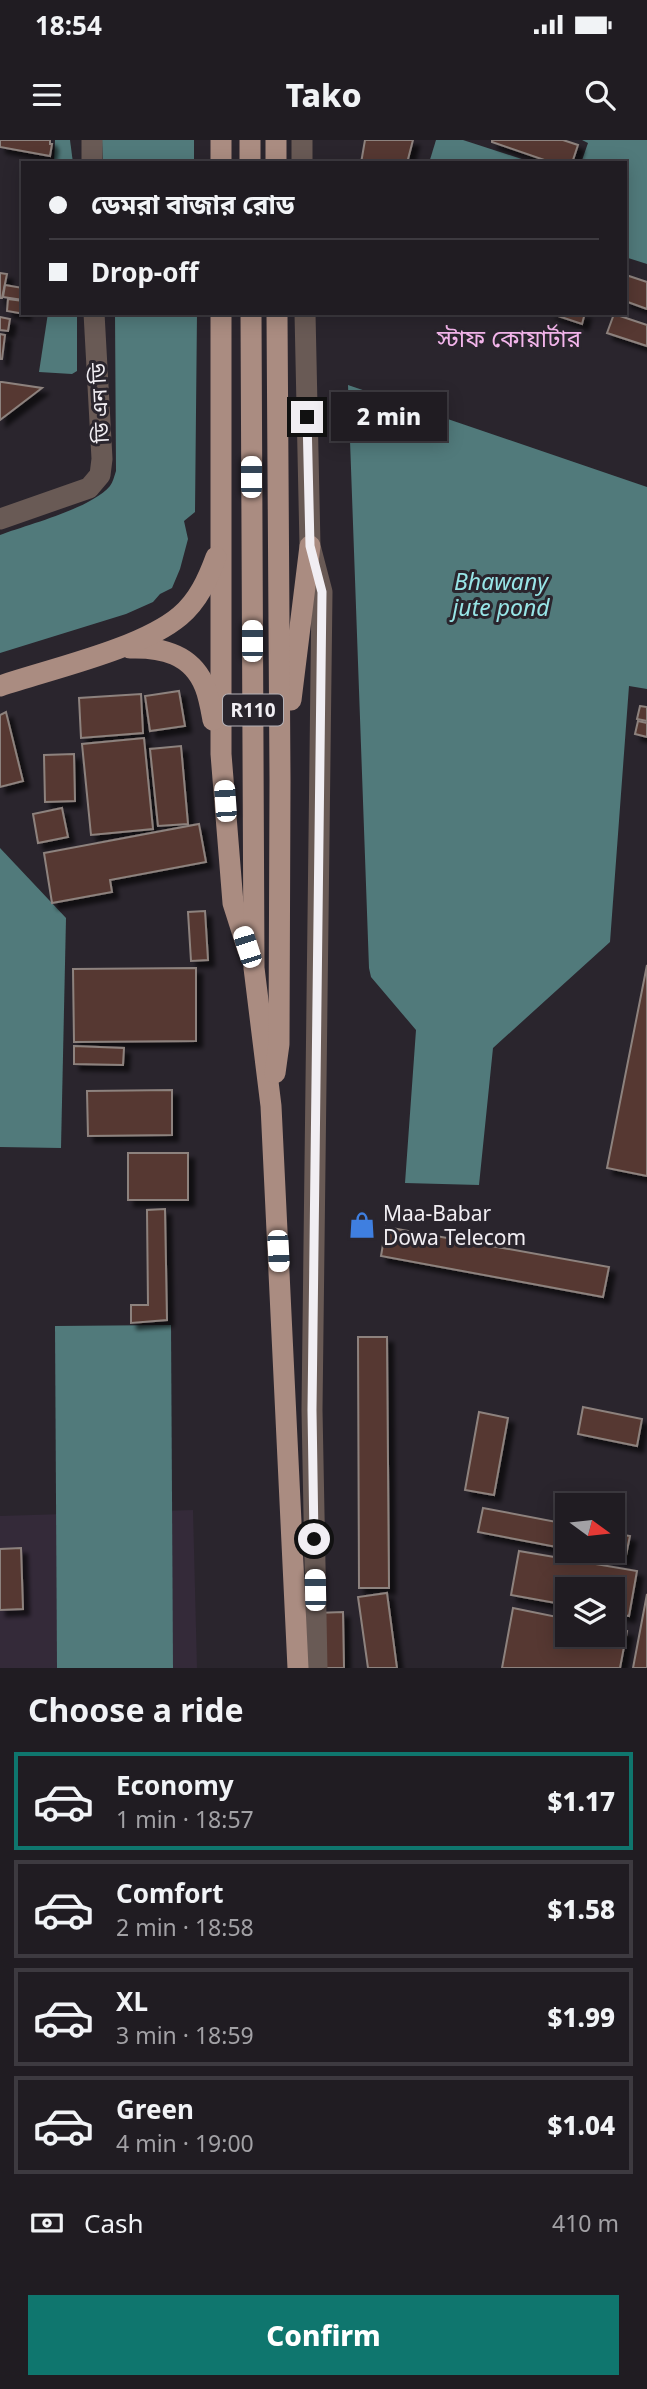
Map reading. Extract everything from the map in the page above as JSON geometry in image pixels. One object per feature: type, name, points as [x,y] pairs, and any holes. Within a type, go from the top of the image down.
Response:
[{"type":"main road","points":[[221,140],[221,161]]},
{"type":"main road","points":[[250,140],[250,161]]},
{"type":"main road","points":[[276,140],[276,161]]},
{"type":"main road","points":[[221,315],[221,754],[233,903],[254,968]]},
{"type":"main road","name":"R110","points":[[251,315],[254,968],[271,1106]]},
{"type":"main road","name":"R110","points":[[271,1106],[279,1044],[277,315]]},
{"type":"main road","name":"R110","points":[[0,686],[118,648],[150,635],[180,617],[206,582],[221,544]]},
{"type":"main road","points":[[280,780],[310,546]]},
{"type":"main road","name":"R110","points":[[118,648],[151,647],[169,651],[185,661],[205,687],[221,754]]},
{"type":"main road","points":[[271,1106],[298,1668]]},
{"type":"street","points":[[92,140],[92,161]]},
{"type":"street","points":[[302,140],[302,161]]},
{"type":"street","name":"ডি এন ডি","points":[[0,519],[89,488],[100,475],[102,459],[94,315]]},
{"type":"street","points":[[305,315],[310,546],[322,592],[312,1410],[317,1668]]},
{"type":"shaded area","points":[[193,1510],[197,1668],[0,1668],[0,1516]]},
{"type":"water","points":[[55,140],[70,140],[73,161],[54,161]]},
{"type":"water","points":[[102,140],[194,140],[194,161],[103,161]]},
{"type":"water","points":[[436,140],[463,140],[528,161],[430,161]]},
{"type":"water","points":[[582,140],[647,140],[647,264],[627,258],[627,161],[582,161],[588,143]]},
{"type":"water","points":[[48,315],[77,315],[77,371],[72,374],[39,372]]},
{"type":"water","points":[[115,315],[197,315],[195,512],[184,521],[188,539],[172,588],[160,594],[153,602],[126,614],[0,653],[0,535],[88,502],[110,486],[116,471]]},
{"type":"water","name":"Bhawany jute pond","points":[[348,385],[647,487],[647,689],[629,686],[610,942],[493,1048],[479,1185],[405,1183],[416,1030],[371,977],[369,968]]},
{"type":"water","points":[[0,848],[66,918],[61,1148],[0,1147]]},
{"type":"water","points":[[171,1325],[173,1668],[57,1668],[55,1326]]},
{"type":"building","points":[[0,140],[50,140],[50,156],[0,147]]},
{"type":"building","points":[[365,140],[413,140],[408,161],[361,161]]},
{"type":"building","points":[[563,140],[578,145],[573,161],[547,161],[492,142]]},
{"type":"building","points":[[0,273],[7,274],[2,298],[0,298]]},
{"type":"building","points":[[627,275],[647,282],[647,309],[627,302]]},
{"type":"building","points":[[5,285],[21,288],[21,300],[3,297]]},
{"type":"building","points":[[8,299],[21,301],[21,313],[7,311]]},
{"type":"building","points":[[555,315],[584,315],[582,324]]},
{"type":"building","points":[[614,315],[617,315],[647,325],[647,346],[607,333]]},
{"type":"building","points":[[0,317],[10,319],[8,331],[0,330]]},
{"type":"building","points":[[0,334],[5,335],[2,359],[0,359]]},
{"type":"building","points":[[2,382],[42,388],[0,420]]},
{"type":"building","points":[[179,691],[185,726],[150,731],[145,696]]},
{"type":"building","points":[[141,694],[143,733],[81,738],[79,698]]},
{"type":"building","points":[[640,706],[647,707],[647,721],[637,719]]},
{"type":"building","points":[[6,712],[23,781],[0,787],[0,715]]},
{"type":"building","points":[[638,721],[647,723],[647,737],[635,734]]},
{"type":"building","points":[[144,738],[153,829],[91,835],[82,744]]},
{"type":"building","points":[[181,746],[188,824],[158,826],[150,749]]},
{"type":"building","points":[[74,754],[75,801],[45,802],[44,755]]},
{"type":"building","points":[[62,808],[68,837],[38,843],[33,814]]},
{"type":"building","points":[[199,824],[206,862],[110,880],[112,892],[52,903],[44,853]]},
{"type":"building","points":[[205,911],[208,960],[191,961],[188,912]]},
{"type":"building","points":[[647,965],[647,1176],[607,1168]]},
{"type":"building","points":[[196,968],[196,1041],[74,1042],[73,969]]},
{"type":"building","points":[[74,1046],[124,1048],[123,1065],[74,1064]]},
{"type":"building","points":[[172,1090],[172,1135],[88,1136],[87,1091]]},
{"type":"building","points":[[128,1153],[188,1153],[188,1200],[128,1200]]},
{"type":"building","points":[[165,1209],[167,1320],[131,1323],[131,1305],[148,1305],[147,1210]]},
{"type":"building","points":[[386,1227],[609,1267],[603,1297],[381,1256]]},
{"type":"building","points":[[358,1337],[387,1337],[389,1588],[359,1588]]},
{"type":"building","points":[[583,1407],[642,1419],[637,1446],[578,1434]]},
{"type":"building","points":[[479,1412],[508,1418],[494,1495],[465,1490]]},
{"type":"building","points":[[483,1508],[555,1522],[555,1547],[478,1532]]},
{"type":"building","points":[[625,1535],[630,1536],[625,1560]]},
{"type":"building","points":[[21,1548],[23,1609],[0,1610],[0,1549]]},
{"type":"building","points":[[519,1551],[555,1557],[555,1563],[590,1563],[637,1571],[629,1616],[625,1615],[625,1577],[555,1577],[555,1603],[511,1595]]},
{"type":"building","points":[[387,1593],[397,1668],[368,1668],[358,1597]]},
{"type":"building","points":[[647,1594],[647,1668],[633,1668]]},
{"type":"building","points":[[513,1608],[555,1617],[555,1647],[624,1647],[620,1668],[502,1668]]},
{"type":"building","points":[[343,1612],[344,1668],[317,1668],[316,1613]]},
{"type":"place","name":"Maa-Babar Dowa Telecom","points":[[362,1225]]},
{"type":"district","name":"স্টাফ কোয়ার্টার","points":[[509,337]]},
{"type":"route","points":[[307,417],[310,546],[322,592],[312,1410],[314,1539]]}]
